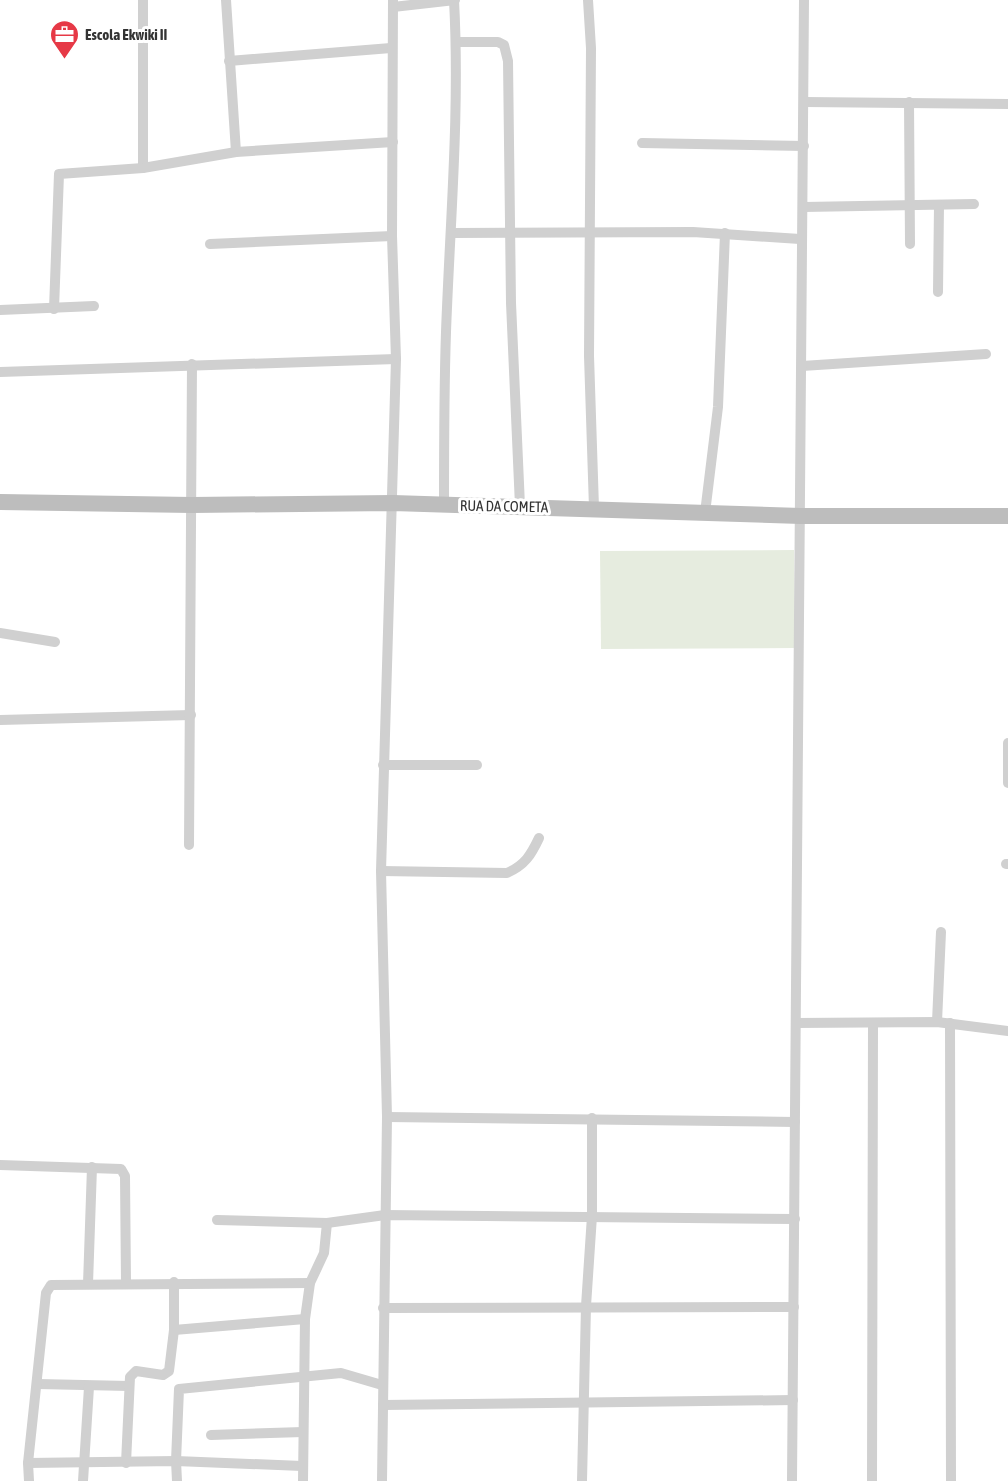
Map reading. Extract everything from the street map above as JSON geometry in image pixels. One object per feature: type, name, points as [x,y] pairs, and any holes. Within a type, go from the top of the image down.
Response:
[{"type":"street","points":[[143,0],[143,168]]},
{"type":"street","points":[[226,0],[236,152]]},
{"type":"street","points":[[382,1481],[387,1117],[381,871],[396,359],[392,236],[391,48],[393,4],[454,0],[456,42],[452,233],[446,331],[444,505]]},
{"type":"street","points":[[588,0],[591,48],[589,356],[594,508]]},
{"type":"street","points":[[792,1481],[802,366],[800,239],[804,207],[804,0]]},
{"type":"street","points":[[456,42],[498,42],[504,45],[507,53],[511,303],[520,506]]},
{"type":"street","points":[[229,61],[391,48]]},
{"type":"street","points":[[805,102],[1008,104]]},
{"type":"street","points":[[909,102],[909,244]]},
{"type":"street","points":[[54,309],[59,174],[143,168],[236,152],[393,142]]},
{"type":"street","points":[[642,143],[804,146]]},
{"type":"street","points":[[804,207],[974,204]]},
{"type":"street","points":[[938,292],[939,205]]},
{"type":"street","points":[[452,233],[725,233],[800,239]]},
{"type":"street","points":[[705,513],[718,407],[725,233]]},
{"type":"street","points":[[210,244],[392,236]]},
{"type":"street","points":[[0,310],[94,306]]},
{"type":"street","points":[[802,366],[986,354]]},
{"type":"street","points":[[0,372],[396,359]]},
{"type":"street","points":[[189,845],[192,364]]},
{"type":"street","name":"RUA DA COMETA","points":[[0,502],[192,505],[393,503],[801,516],[1008,516]]},
{"type":"street","points":[[0,633],[55,642]]},
{"type":"street","points":[[0,720],[191,715]]},
{"type":"street","points":[[1008,743],[1008,783]]},
{"type":"street","points":[[383,765],[477,765]]},
{"type":"street","points":[[381,871],[507,873],[521,866],[530,856],[539,838]]},
{"type":"street","points":[[937,1022],[941,932]]},
{"type":"street","points":[[796,1023],[937,1022],[1008,1031]]},
{"type":"street","points":[[950,1023],[951,1481]]},
{"type":"street","points":[[872,1481],[873,1024]]},
{"type":"street","points":[[387,1117],[795,1122]]},
{"type":"street","points":[[582,1481],[586,1306],[592,1216],[592,1118]]},
{"type":"street","points":[[0,1165],[121,1169],[125,1176],[126,1283]]},
{"type":"street","points":[[88,1284],[92,1167]]},
{"type":"street","points":[[217,1220],[327,1223],[385,1215],[795,1219]]},
{"type":"street","points":[[303,1481],[304,1319],[309,1282],[324,1253],[327,1223]]},
{"type":"street","points":[[126,1463],[129,1386],[132,1373],[163,1375],[169,1371],[174,1330],[174,1282]]},
{"type":"street","points":[[29,1481],[28,1463],[48,1288],[51,1285],[309,1282]]},
{"type":"street","points":[[383,1308],[794,1307]]},
{"type":"street","points":[[174,1330],[304,1319]]},
{"type":"street","points":[[177,1481],[179,1389],[341,1373],[382,1385]]},
{"type":"street","points":[[38,1384],[89,1387],[129,1386]]},
{"type":"street","points":[[83,1481],[82,1463],[89,1387]]},
{"type":"street","points":[[382,1405],[793,1400]]},
{"type":"street","points":[[211,1435],[303,1432]]},
{"type":"street","points":[[28,1463],[176,1461],[302,1466]]},
{"type":"shaded area","points":[[794,550],[795,648],[601,649],[600,551]]},
{"type":"place","name":"Escola Ekwiki II","points":[[64,60]]}]
